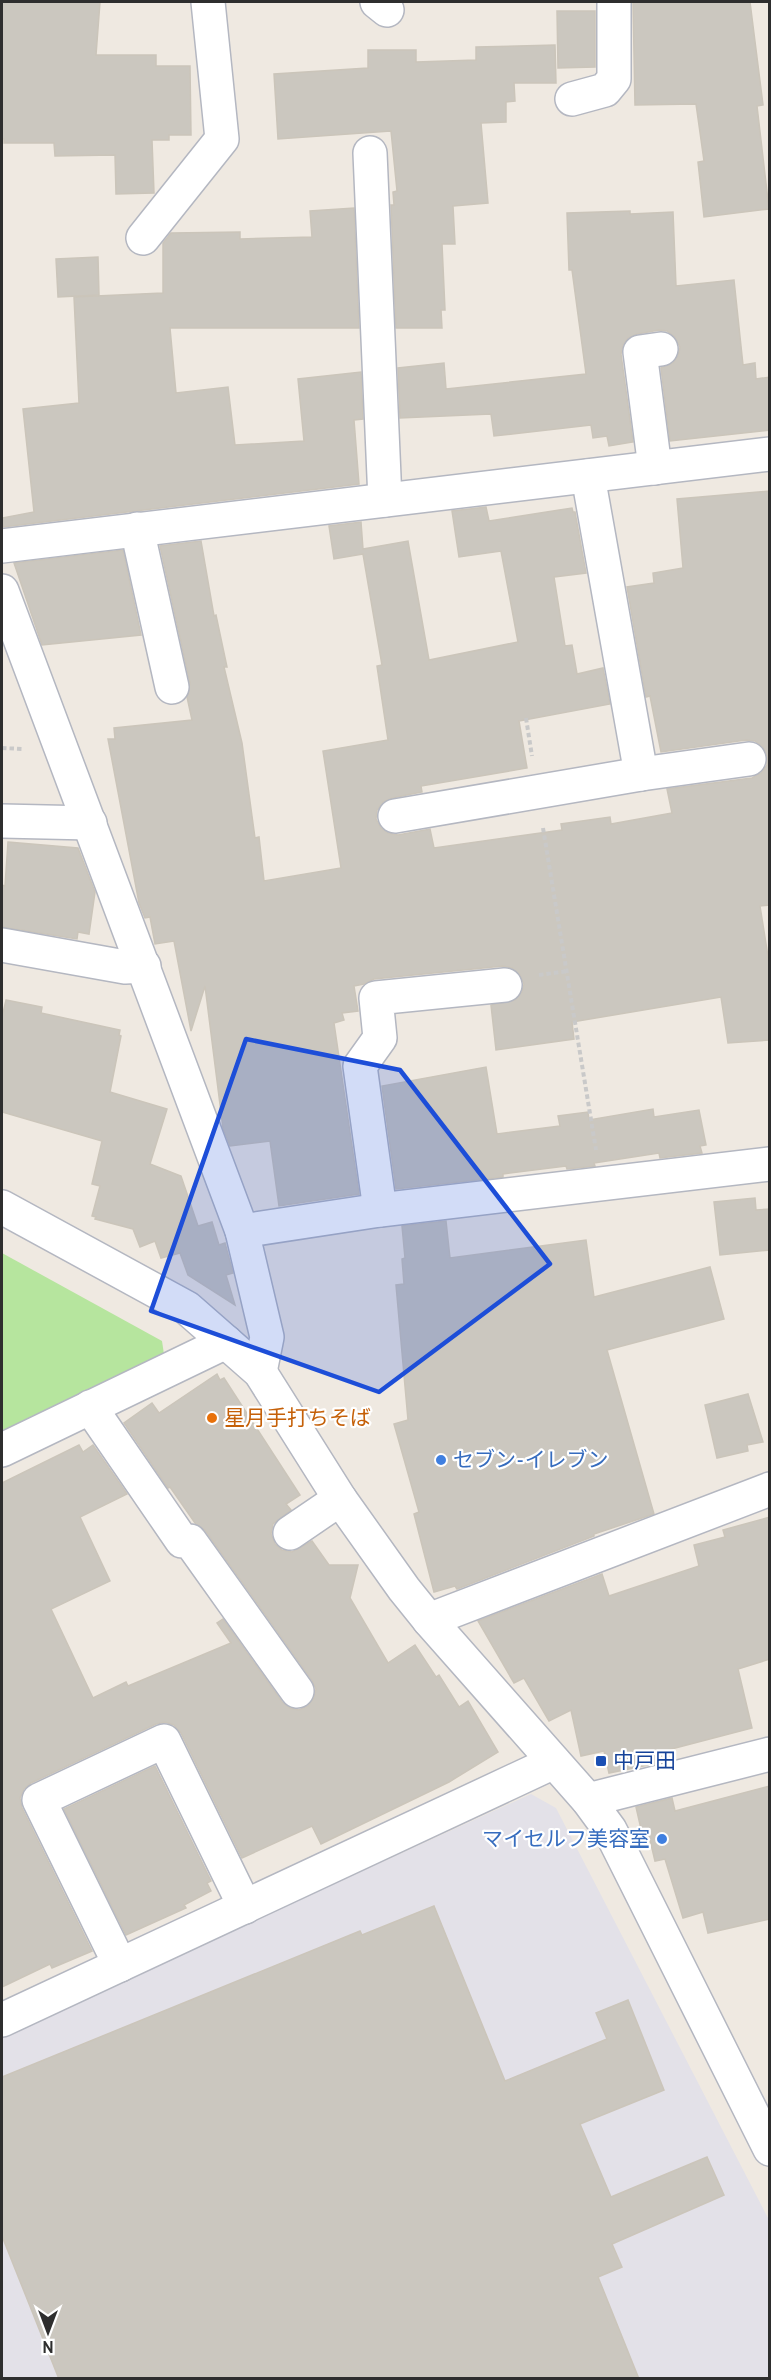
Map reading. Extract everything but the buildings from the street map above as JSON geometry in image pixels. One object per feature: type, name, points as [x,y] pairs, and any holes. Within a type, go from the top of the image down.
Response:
[{"type":"street","points":[[142,238],[222,139],[208,2]]},
{"type":"street","points":[[572,99],[605,90],[614,79],[614,2]]},
{"type":"street","points":[[370,153],[385,500]]},
{"type":"street","points":[[656,468],[640,352],[661,349]]},
{"type":"street","points":[[2,546],[770,454]]},
{"type":"street","points":[[588,476],[639,783]]},
{"type":"street","points":[[137,529],[172,687]]},
{"type":"street","points":[[2,591],[242,1231],[267,1337],[260,1372]]},
{"type":"street","points":[[395,816],[480,790],[537,793],[639,783],[749,759]]},
{"type":"street","points":[[2,822],[90,823]]},
{"type":"street","points":[[2,945],[124,967],[144,966]]},
{"type":"street","points":[[380,1210],[360,1066],[380,1038],[374,984],[505,985]]},
{"type":"street","points":[[242,1231],[380,1210],[770,1164]]},
{"type":"street","points":[[2,1207],[187,1308],[260,1372],[340,1499],[429,1620],[588,1800],[610,1830],[770,2149]]},
{"type":"street","points":[[2,1450],[226,1342]]},
{"type":"street","points":[[90,1407],[182,1541],[190,1541],[297,1691]]},
{"type":"street","points":[[429,1620],[770,1489]]},
{"type":"street","points":[[290,1533],[340,1499]]},
{"type":"street","points":[[120,1965],[39,1800],[164,1741],[245,1907]]},
{"type":"street","points":[[588,1800],[770,1754]]},
{"type":"street","points":[[2,2020],[554,1762]]},
{"type":"path","points":[[526,718],[601,1184]]},
{"type":"highlighted area","points":[[246,1039],[400,1070],[550,1264],[379,1392],[151,1311]]},
{"type":"shaded area","points":[[531,1794],[556,1808],[769,2220],[769,2378],[2,2378],[2,2036]]},
{"type":"green space","points":[[2,1253],[162,1341],[165,1361],[2,1442]]},
{"type":"place","name":"星月手打ちそば","points":[[212,1418]]},
{"type":"place","name":"セブン-イレブン","points":[[441,1460]]},
{"type":"place","name":"中戸田","points":[[601,1761]]},
{"type":"place","name":"マイセルフ美容室","points":[[662,1839]]}]
